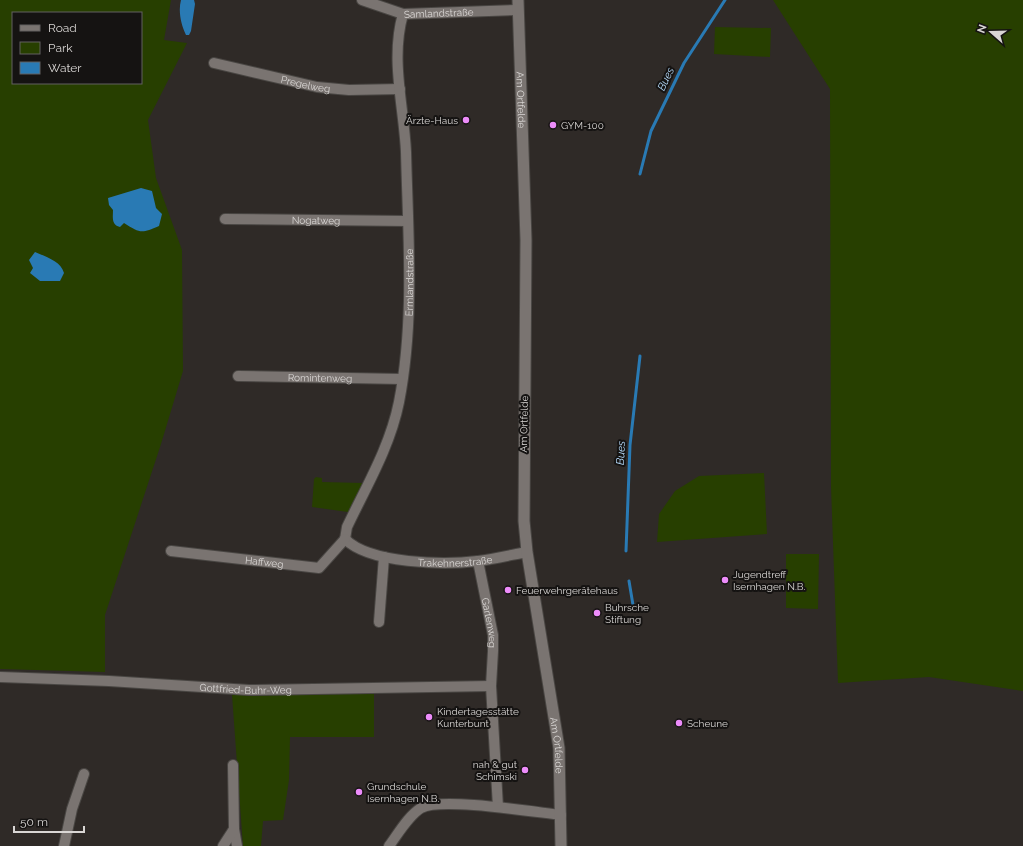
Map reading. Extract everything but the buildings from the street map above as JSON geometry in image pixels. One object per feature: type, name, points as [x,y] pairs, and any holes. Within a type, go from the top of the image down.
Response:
[{"type":"main road","name":"Am Ortfelde","points":[[518,5],[525,200],[523,494],[527,552],[559,748],[561,846]]},
{"type":"street","name":"Samlandstraße","points":[[362,0],[403,14],[518,5]]},
{"type":"street","name":"Ermlandstraße","points":[[345,539],[347,527],[383,452],[398,403],[409,320],[406,150],[400,89],[398,30],[403,14]]},
{"type":"street","name":"Pregelweg","points":[[214,63],[317,86],[349,90],[400,89]]},
{"type":"street","name":"Nogatweg","points":[[225,219],[407,221]]},
{"type":"street","name":"Romintenweg","points":[[238,376],[402,379]]},
{"type":"street","name":"Trakehnerstraße","points":[[345,539],[353,547],[384,557],[413,562],[439,563],[478,561],[527,552]]},
{"type":"street","name":"Haffweg","points":[[171,551],[319,568],[345,539]]},
{"type":"street","points":[[379,622],[384,557]]},
{"type":"street","name":"Gartenweg","points":[[478,561],[494,651],[491,686],[498,807]]},
{"type":"street","name":"Gottfried-Buhr-Weg","points":[[0,677],[109,681],[249,690],[491,686]]},
{"type":"street","points":[[233,765],[234,829],[237,846]]},
{"type":"street","points":[[64,846],[72,809],[84,774]]},
{"type":"street","points":[[389,846],[420,808],[432,805],[498,807],[560,815]]},
{"type":"street","points":[[223,846],[234,829]]},
{"type":"green space","points":[[0,0],[171,0],[164,40],[187,43],[148,120],[156,178],[182,250],[183,371],[161,444],[105,615],[105,672],[0,669]]},
{"type":"green space","points":[[773,0],[1023,0],[1023,691],[929,677],[838,683],[831,487],[830,89]]},
{"type":"green space","points":[[715,27],[771,28],[770,57],[714,54]]},
{"type":"green space","points":[[764,473],[767,534],[657,542],[659,514],[675,491],[699,476]]},
{"type":"green space","points":[[316,477],[322,478],[322,482],[363,483],[348,512],[312,507],[314,479]]},
{"type":"green space","points":[[786,554],[819,554],[818,609],[786,608]]},
{"type":"green space","points":[[374,694],[374,737],[290,737],[289,780],[283,820],[263,821],[261,846],[243,846],[232,695]]},
{"type":"water","points":[[181,0],[194,0],[195,4],[191,31],[189,35],[186,35],[181,22]]},
{"type":"water","points":[[141,188],[152,191],[156,208],[162,214],[159,226],[141,231],[124,223],[120,227],[117,226],[114,223],[113,210],[109,205],[108,198]]},
{"type":"water","points":[[35,252],[60,265],[64,273],[60,281],[40,281],[30,273],[33,268],[29,260]]},
{"type":"waterway","name":"Bues","points":[[640,174],[651,131],[684,63],[725,0]]},
{"type":"waterway","name":"Bues","points":[[626,551],[630,445],[640,356]]},
{"type":"waterway","name":"Bues","points":[[629,581],[634,611]]},
{"type":"place","name":"Ärzte-Haus","points":[[466,120]]},
{"type":"place","name":"GYM-100","points":[[553,125]]},
{"type":"place","name":"Jugendtreff Isernhagen N.B.","points":[[725,580]]},
{"type":"place","name":"Feuerwehrgerätehaus","points":[[508,590]]},
{"type":"place","name":"Buhrsche Stiftung","points":[[597,613]]},
{"type":"place","name":"Kindertagesstätte Kunterbunt","points":[[429,717]]},
{"type":"place","name":"Scheune","points":[[679,723]]},
{"type":"place","name":"nah & gut Schimski","points":[[525,770]]},
{"type":"place","name":"Grundschule Isernhagen N.B.","points":[[359,792]]}]
